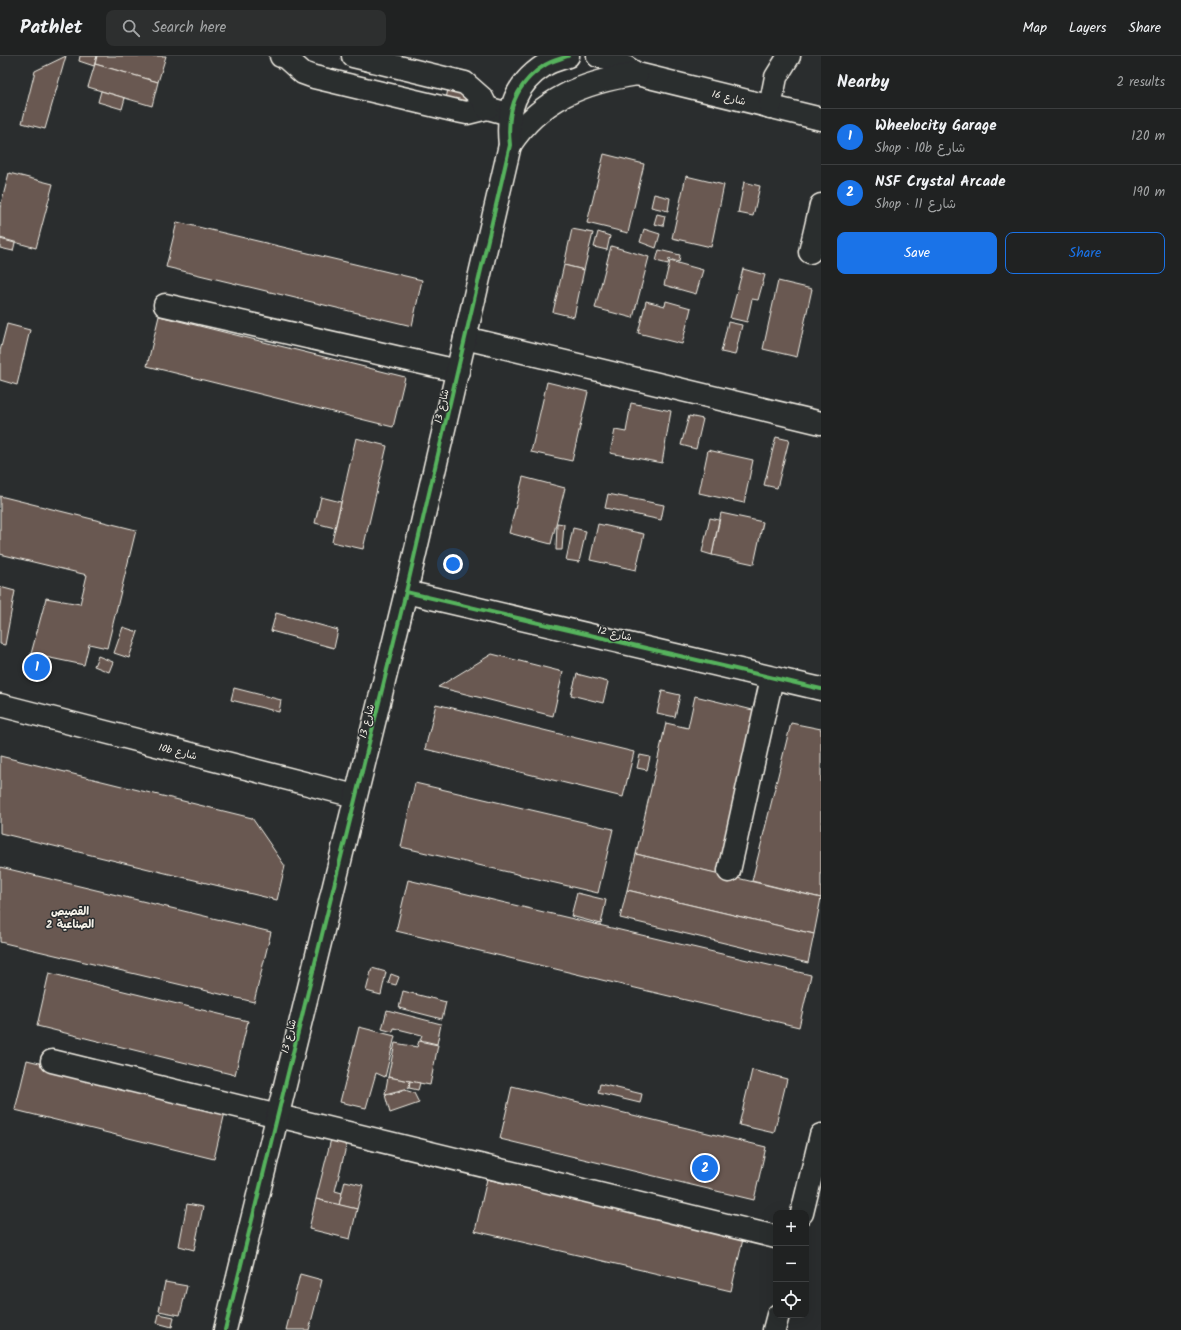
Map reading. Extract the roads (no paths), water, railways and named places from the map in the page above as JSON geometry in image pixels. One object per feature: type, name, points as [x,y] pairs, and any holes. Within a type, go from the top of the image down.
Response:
[{"type":"street","points":[[284,56],[298,69],[314,77],[467,113],[487,108],[509,114],[514,98],[526,80],[545,64],[568,56]]},
{"type":"street","points":[[353,56],[411,63],[466,83],[482,98],[487,108]]},
{"type":"street","name":"شارع 16","points":[[598,56],[618,62],[637,74],[821,119]]},
{"type":"street","points":[[770,106],[772,89],[776,77],[789,56]]},
{"type":"street","points":[[402,98],[411,63]]},
{"type":"street","name":"شارع 16","points":[[545,108],[566,94],[588,84],[637,74]]},
{"type":"street","name":"شارع 13","points":[[510,145],[531,118],[545,108]]},
{"type":"street","name":"شارع 13","points":[[225,1330],[276,1115],[406,592],[458,371],[510,145],[509,114]]},
{"type":"street","points":[[810,252],[821,205]]},
{"type":"street","points":[[165,305],[458,371]]},
{"type":"street","points":[[465,338],[821,423]]},
{"type":"street","name":"شارع 12","points":[[406,592],[821,689]]},
{"type":"street","points":[[729,871],[772,678]]},
{"type":"street","name":"10b شارع","points":[[0,705],[355,796]]},
{"type":"street","points":[[52,1061],[773,1235]]},
{"type":"street","points":[[803,1210],[821,1135]]},
{"type":"street","points":[[774,1330],[777,1318]]},
{"type":"place","name":"Wheelocity Garage","points":[[37,667]]},
{"type":"place","name":"NSF Crystal Arcade","points":[[705,1168]]},
{"type":"district","name":"القصيص الصناعية 2","points":[[70,917]]}]
